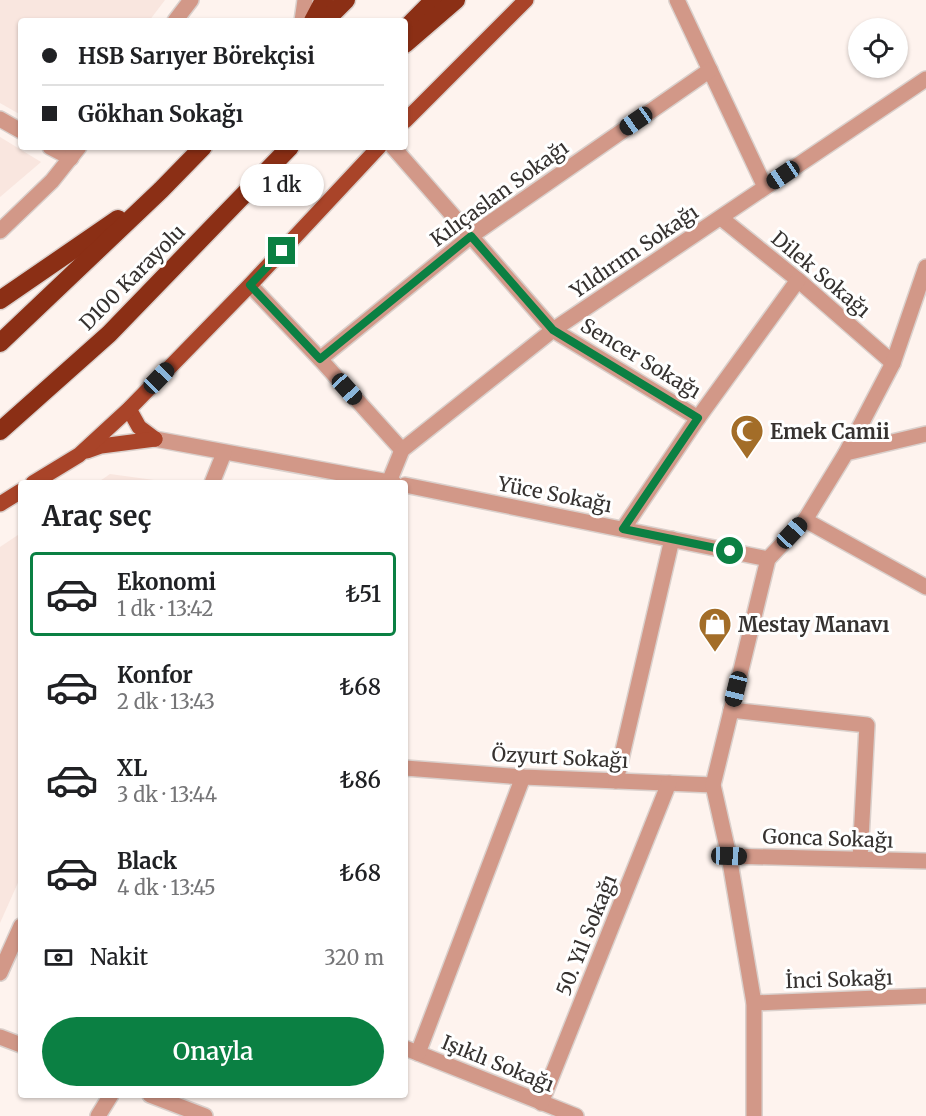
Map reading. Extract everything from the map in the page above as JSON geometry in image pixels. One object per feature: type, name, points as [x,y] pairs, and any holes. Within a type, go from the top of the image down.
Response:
[{"type":"highway","points":[[315,18],[324,0]]},
{"type":"highway","points":[[328,18],[346,0]]},
{"type":"highway","points":[[408,26],[434,0]]},
{"type":"highway","points":[[408,41],[456,0]]},
{"type":"highway","points":[[0,343],[200,150]]},
{"type":"highway","name":"D100 Karayolu","points":[[0,431],[109,334],[287,150]]},
{"type":"highway","points":[[0,300],[161,190]]},
{"type":"main road","points":[[408,118],[526,0]]},
{"type":"main road","points":[[38,480],[79,454],[129,409],[250,285],[376,150]]},
{"type":"main road","points":[[129,409],[139,427],[155,439]]},
{"type":"main road","points":[[79,454],[101,446],[155,439]]},
{"type":"main road","points":[[0,504],[18,493]]},
{"type":"street","points":[[177,18],[191,0]]},
{"type":"street","points":[[302,18],[305,0]]},
{"type":"street","points":[[677,0],[765,186]]},
{"type":"street","name":"Kılıçaslan Sokağı","points":[[320,359],[471,236],[710,70]]},
{"type":"street","name":"Yıldırım Sokağı","points":[[392,480],[402,450],[553,330],[926,79]]},
{"type":"street","points":[[0,119],[18,129]]},
{"type":"street","name":"Sencer Sokağı","points":[[396,150],[553,330],[698,418]]},
{"type":"street","points":[[0,231],[52,181],[75,153]]},
{"type":"street","name":"Dilek Sokağı","points":[[721,218],[798,280],[893,363]]},
{"type":"street","points":[[754,1116],[754,1004],[729,856],[713,785],[768,559],[805,520],[846,453],[893,363],[926,267]]},
{"type":"street","points":[[623,529],[698,418],[798,280]]},
{"type":"street","points":[[250,285],[402,450]]},
{"type":"street","points":[[846,453],[926,434]]},
{"type":"street","points":[[155,439],[374,480]]},
{"type":"street","points":[[213,480],[224,453]]},
{"type":"street","name":"Yüce Sokağı","points":[[408,486],[768,559]]},
{"type":"street","points":[[805,520],[926,587]]},
{"type":"street","points":[[616,781],[672,539]]},
{"type":"street","points":[[731,710],[867,725],[860,859]]},
{"type":"street","name":"Özyurt Sokağı","points":[[408,768],[523,777],[713,785]]},
{"type":"street","points":[[412,1051],[523,777]]},
{"type":"street","name":"50. Yıl Sokağı","points":[[541,1103],[669,783]]},
{"type":"street","name":"Gonca Sokağı","points":[[729,856],[926,861]]},
{"type":"street","points":[[0,973],[18,933]]},
{"type":"street","name":"İnci Sokağı","points":[[754,1004],[926,996]]},
{"type":"street","points":[[0,1037],[18,1044]]},
{"type":"street","name":"Işıklı Sokağı","points":[[412,1051],[576,1116]]},
{"type":"street","points":[[98,1116],[109,1098]]},
{"type":"street","points":[[158,1098],[205,1116]]},
{"type":"shaded area","points":[[0,0],[165,0],[151,18],[18,18],[18,113],[0,103]]},
{"type":"shaded area","points":[[0,137],[41,162],[0,197]]},
{"type":"shaded area","points":[[110,474],[154,480],[101,480]]},
{"type":"shaded area","points":[[18,535],[18,883],[0,923],[0,547]]},
{"type":"place","name":"Emek Camii","points":[[747,460]]},
{"type":"place","name":"Mestay Manavı","points":[[715,653]]},
{"type":"route","points":[[282,251],[250,285],[320,359],[471,236],[553,330],[698,418],[623,529],[730,551]]}]
